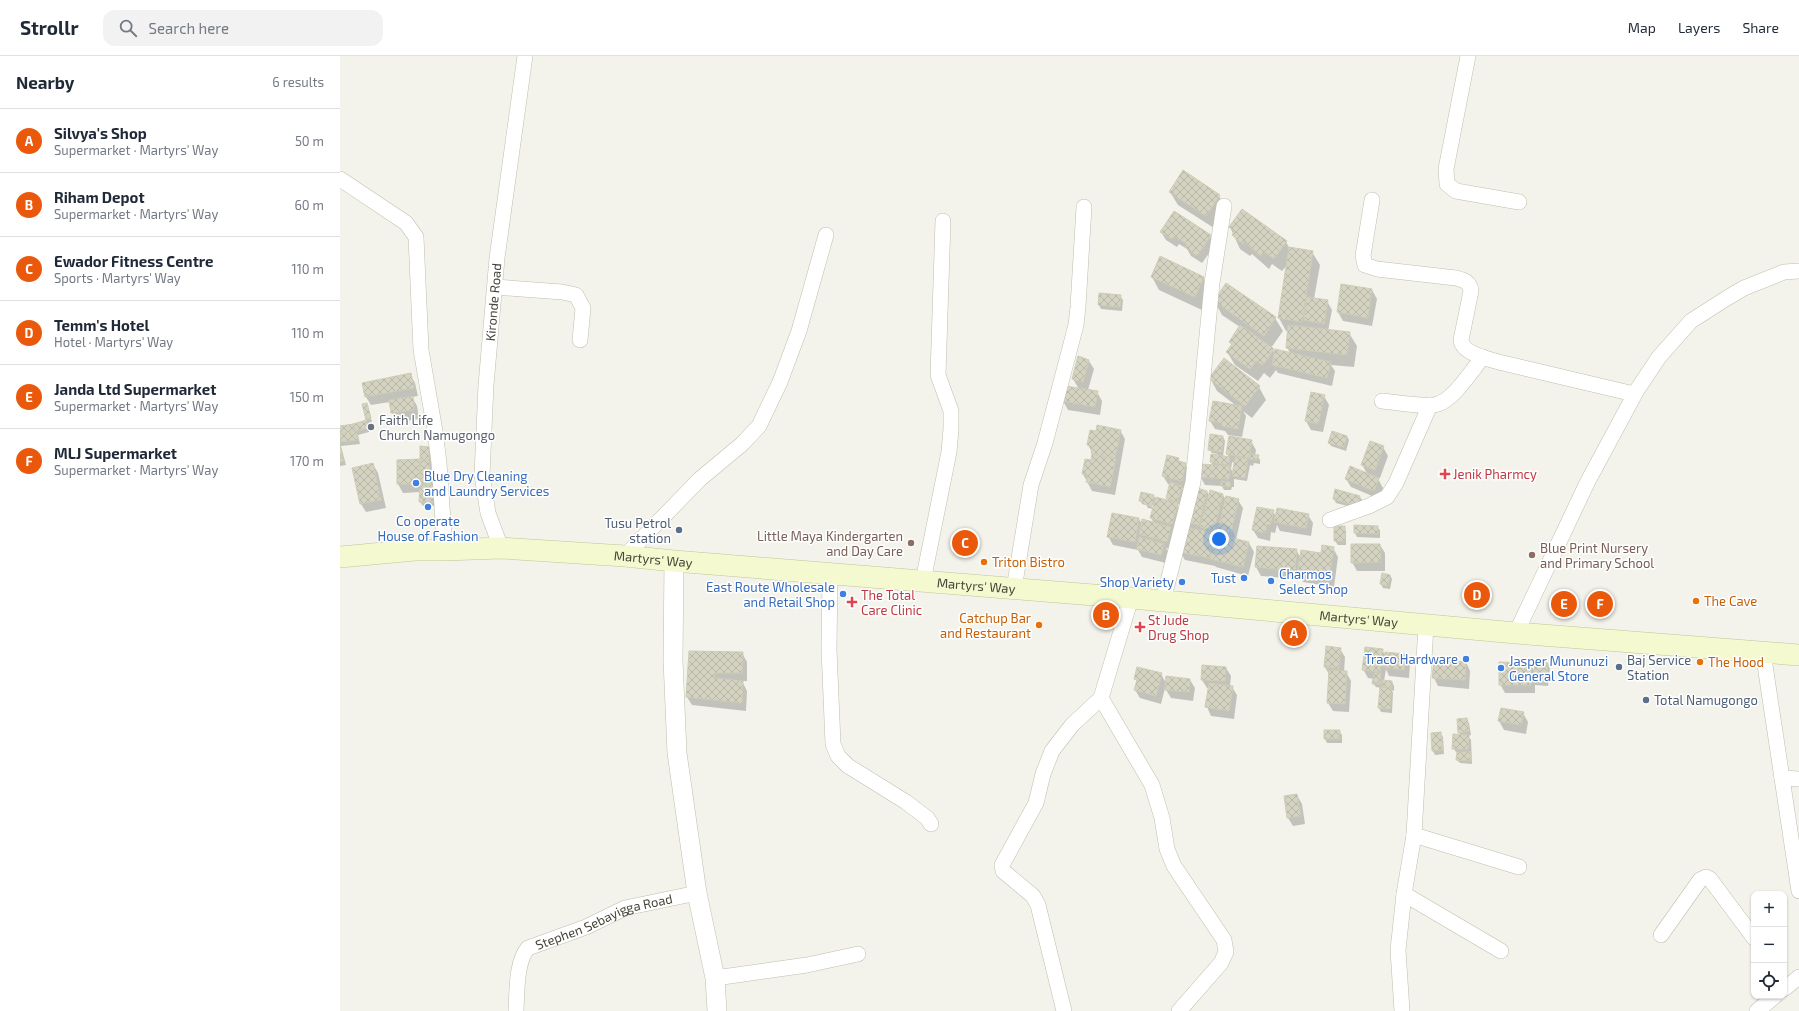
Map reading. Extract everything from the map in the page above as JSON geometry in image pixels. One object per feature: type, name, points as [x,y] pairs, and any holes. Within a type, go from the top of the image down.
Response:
[{"type":"main road","name":"Martyrs' Way","points":[[340,557],[415,550],[501,548],[625,556],[1131,598],[1516,633],[1799,655]]},
{"type":"street","name":"Kironde Road","points":[[501,548],[488,513],[482,475],[486,385],[495,287],[525,56]]},
{"type":"street","points":[[1468,56],[1446,169],[1447,184],[1456,191],[1519,202]]},
{"type":"street","points":[[340,178],[406,223],[416,237],[421,350],[439,463],[445,550]]},
{"type":"street","points":[[1372,200],[1363,256],[1365,265],[1377,269],[1456,278],[1467,282],[1471,286],[1471,291],[1461,344],[1472,352],[1483,357],[1634,394]]},
{"type":"street","points":[[1163,602],[1193,482],[1212,283],[1224,206]]},
{"type":"street","points":[[1014,589],[1031,485],[1045,443],[1076,325],[1084,207]]},
{"type":"street","points":[[923,581],[949,452],[951,429],[951,411],[938,375],[943,221]]},
{"type":"street","points":[[625,556],[700,479],[742,444],[759,426],[780,382],[799,331],[826,235]]},
{"type":"street","points":[[1516,633],[1588,481],[1634,394],[1659,357],[1691,321],[1744,288],[1784,272],[1799,271]]},
{"type":"street","points":[[495,287],[562,292],[576,295],[583,308],[580,340]]},
{"type":"street","points":[[1382,401],[1430,405],[1438,404],[1448,399],[1483,357]]},
{"type":"street","points":[[1330,520],[1369,506],[1387,497],[1396,483],[1430,405]]},
{"type":"street","points":[[674,561],[673,660],[677,753],[697,893],[715,978],[717,1011]]},
{"type":"street","points":[[830,573],[829,649],[833,744],[838,756],[848,766],[906,802],[927,818],[930,824]]},
{"type":"street","points":[[1064,1011],[1038,905],[1028,891],[1004,871],[1002,865],[1036,803],[1043,774],[1052,751],[1072,725],[1101,698],[1131,598]]},
{"type":"street","points":[[1402,1011],[1398,950],[1404,894],[1414,835],[1426,625]]},
{"type":"street","points":[[1763,652],[1799,891]]},
{"type":"street","points":[[1101,698],[1152,785],[1162,818],[1167,849],[1174,866],[1224,940],[1226,952],[1221,963],[1179,1011]]},
{"type":"street","points":[[1782,778],[1799,779]]},
{"type":"street","points":[[1414,835],[1519,867]]},
{"type":"street","points":[[1661,935],[1700,880],[1706,877],[1710,880],[1751,934]]},
{"type":"street","name":"Stephen Sebayigga Road","points":[[516,1011],[520,964],[524,952],[528,948],[586,927],[625,908],[697,893]]},
{"type":"street","points":[[1404,894],[1501,951]]},
{"type":"street","points":[[715,978],[807,965],[858,954]]},
{"type":"street","points":[[1757,1011],[1771,999]]},
{"type":"building","points":[[1183,170],[1220,195],[1206,216],[1169,192]]},
{"type":"building","points":[[1242,209],[1287,241],[1274,259],[1265,252],[1261,256],[1244,241],[1243,244],[1232,235],[1235,231],[1229,227]]},
{"type":"building","points":[[1174,211],[1211,235],[1197,256],[1185,247],[1187,244],[1174,236],[1172,239],[1160,232]]},
{"type":"building","points":[[1289,247],[1313,251],[1302,322],[1278,318]]},
{"type":"building","points":[[1160,256],[1204,277],[1195,297],[1151,277]]},
{"type":"building","points":[[1226,283],[1276,317],[1264,336],[1214,301]]},
{"type":"building","points":[[1341,284],[1372,289],[1368,318],[1337,312]]},
{"type":"building","points":[[1099,293],[1121,295],[1120,307],[1098,305]]},
{"type":"building","points":[[1307,297],[1328,300],[1324,324],[1304,320]]},
{"type":"building","points":[[1240,325],[1274,349],[1263,365],[1256,361],[1250,369],[1226,352],[1232,344],[1229,342]]},
{"type":"building","points":[[1288,325],[1350,332],[1347,355],[1286,348]]},
{"type":"building","points":[[1275,349],[1331,362],[1327,378],[1272,365]]},
{"type":"building","points":[[1078,356],[1089,360],[1083,382],[1072,379]]},
{"type":"building","points":[[1224,358],[1260,386],[1245,406],[1209,378]]},
{"type":"building","points":[[411,373],[414,388],[365,397],[362,383]]},
{"type":"building","points":[[1065,386],[1098,391],[1095,407],[1062,401]]},
{"type":"building","points":[[1311,392],[1325,395],[1318,424],[1305,421]]},
{"type":"building","points":[[413,396],[414,410],[391,413],[389,400]]},
{"type":"building","points":[[1213,401],[1242,406],[1238,429],[1222,426],[1222,423],[1209,421]]},
{"type":"building","points":[[367,403],[371,418],[366,420],[362,404]]},
{"type":"building","points":[[366,420],[368,428],[356,431],[354,424]]},
{"type":"building","points":[[354,424],[356,431],[340,434],[340,426]]},
{"type":"building","points":[[1097,425],[1121,430],[1115,458],[1091,453],[1093,446],[1087,445],[1090,430],[1096,431]]},
{"type":"building","points":[[356,431],[358,440],[340,442],[340,434]]},
{"type":"building","points":[[1332,431],[1347,436],[1344,447],[1328,443]]},
{"type":"building","points":[[1210,434],[1223,436],[1222,452],[1208,450]]},
{"type":"building","points":[[1229,436],[1252,440],[1249,458],[1226,454]]},
{"type":"building","points":[[1370,441],[1384,446],[1375,470],[1361,465]]},
{"type":"building","points":[[340,446],[344,461],[340,462]]},
{"type":"building","points":[[420,446],[429,447],[429,460],[420,459]]},
{"type":"building","points":[[1092,454],[1116,459],[1110,487],[1086,482],[1088,475],[1082,474],[1085,459],[1091,460]]},
{"type":"building","points":[[1211,454],[1230,457],[1229,465],[1210,462]]},
{"type":"building","points":[[1251,454],[1259,455],[1258,460],[1250,459]]},
{"type":"building","points":[[1167,455],[1179,458],[1178,461],[1186,463],[1182,481],[1162,476]]},
{"type":"building","points":[[1235,457],[1248,459],[1245,478],[1232,476]]},
{"type":"building","points":[[420,459],[429,460],[430,484],[420,484]]},
{"type":"building","points":[[420,459],[420,484],[397,484],[397,460]]},
{"type":"building","points":[[373,463],[381,500],[360,504],[352,468]]},
{"type":"building","points":[[1200,464],[1230,466],[1229,479],[1199,477]]},
{"type":"building","points":[[1350,466],[1379,478],[1374,491],[1345,479]]},
{"type":"building","points":[[1221,481],[1230,482],[1230,487],[1221,486]]},
{"type":"building","points":[[1170,482],[1182,486],[1178,502],[1166,498]]},
{"type":"building","points":[[420,484],[434,484],[434,502],[419,502]]},
{"type":"building","points":[[1194,487],[1207,491],[1199,525],[1186,522]]},
{"type":"building","points":[[1335,489],[1360,496],[1357,506],[1333,499]]},
{"type":"building","points":[[1210,490],[1223,494],[1214,530],[1200,527]]},
{"type":"building","points":[[1141,492],[1154,495],[1152,506],[1139,501]]},
{"type":"building","points":[[1226,496],[1239,499],[1231,532],[1218,529]]},
{"type":"building","points":[[1156,497],[1178,503],[1172,524],[1150,518]]},
{"type":"building","points":[[1257,507],[1274,510],[1270,525],[1267,524],[1265,533],[1252,530]]},
{"type":"building","points":[[1277,508],[1309,514],[1306,528],[1274,522]]},
{"type":"building","points":[[1112,513],[1139,518],[1135,542],[1107,537]]},
{"type":"building","points":[[1142,519],[1171,527],[1167,542],[1139,534]]},
{"type":"building","points":[[1354,525],[1378,526],[1378,534],[1354,533]]},
{"type":"building","points":[[1334,526],[1345,526],[1345,541],[1334,541]]},
{"type":"building","points":[[1183,527],[1214,533],[1209,558],[1179,552]]},
{"type":"building","points":[[1216,534],[1249,542],[1243,567],[1210,559]]},
{"type":"building","points":[[1139,537],[1164,544],[1161,555],[1136,549]]},
{"type":"building","points":[[1351,544],[1380,544],[1381,562],[1351,563]]},
{"type":"building","points":[[1322,545],[1334,547],[1329,579],[1297,574],[1301,550],[1321,553]]},
{"type":"building","points":[[1257,546],[1297,549],[1295,571],[1255,567]]},
{"type":"building","points":[[1382,573],[1390,575],[1388,586],[1380,584]]},
{"type":"building","points":[[1326,646],[1341,648],[1339,669],[1324,667]]},
{"type":"building","points":[[1365,647],[1383,649],[1380,672],[1362,670]]},
{"type":"building","points":[[689,651],[743,652],[742,673],[715,673],[714,678],[743,681],[742,703],[686,697]]},
{"type":"building","points":[[1385,652],[1406,654],[1404,670],[1383,667]]},
{"type":"building","points":[[1434,659],[1466,662],[1465,680],[1432,678]]},
{"type":"building","points":[[1535,661],[1548,663],[1546,682],[1533,681]]},
{"type":"building","points":[[1499,662],[1531,663],[1531,685],[1499,685]]},
{"type":"building","points":[[1202,665],[1226,667],[1225,681],[1201,680]]},
{"type":"building","points":[[1137,667],[1162,673],[1156,696],[1134,690],[1137,680],[1134,679]]},
{"type":"building","points":[[1329,670],[1347,671],[1345,704],[1327,703]]},
{"type":"building","points":[[1374,673],[1381,673],[1380,684],[1372,684]]},
{"type":"building","points":[[1166,676],[1190,679],[1189,692],[1165,690]]},
{"type":"building","points":[[1382,680],[1392,681],[1392,687],[1382,686]]},
{"type":"building","points":[[1209,683],[1233,686],[1229,711],[1205,707]]},
{"type":"building","points":[[1380,687],[1391,688],[1390,709],[1378,708]]},
{"type":"building","points":[[1501,708],[1524,712],[1521,725],[1498,721]]},
{"type":"building","points":[[1467,718],[1469,731],[1458,733],[1457,719]]},
{"type":"building","points":[[1324,730],[1340,730],[1340,739],[1324,739]]},
{"type":"building","points":[[1441,732],[1443,750],[1432,751],[1431,733]]},
{"type":"building","points":[[1453,734],[1469,735],[1468,749],[1452,749]]},
{"type":"building","points":[[1457,752],[1471,752],[1470,761],[1456,760]]},
{"type":"building","points":[[1297,794],[1301,816],[1287,818],[1284,796]]},
{"type":"place","name":"Faith Life Church Namugongo","points":[[371,427]]},
{"type":"place","name":"Jenik Pharmcy","points":[[1445,474]]},
{"type":"place","name":"Blue Dry Cleaning and Laundry Services","points":[[416,483]]},
{"type":"place","name":"Co operate House of Fashion","points":[[428,507]]},
{"type":"place","name":"Tusu Petrol station","points":[[679,530]]},
{"type":"place","name":"Little Maya Kindergarten and Day Care","points":[[911,543]]},
{"type":"place","name":"Ewador Fitness Centre","points":[[965,543]]},
{"type":"place","name":"Blue Print Nursery and Primary School","points":[[1532,555]]},
{"type":"place","name":"Triton Bistro","points":[[984,562]]},
{"type":"place","name":"Tust","points":[[1244,578]]},
{"type":"place","name":"Charmos Select Shop","points":[[1271,581]]},
{"type":"place","name":"Shop Variety","points":[[1182,582]]},
{"type":"place","name":"East Route Wholesale and Retail Shop","points":[[843,594]]},
{"type":"place","name":"Temm's Hotel","points":[[1477,595]]},
{"type":"place","name":"The Cave","points":[[1696,601]]},
{"type":"place","name":"The Total Care Clinic","points":[[852,602]]},
{"type":"place","name":"Janda Ltd Supermarket","points":[[1564,604]]},
{"type":"place","name":"MLJ Supermarket","points":[[1600,604]]},
{"type":"place","name":"Riham Depot","points":[[1106,615]]},
{"type":"place","name":"Catchup Bar and Restaurant","points":[[1039,625]]},
{"type":"place","name":"St Jude Drug Shop","points":[[1140,627]]},
{"type":"place","name":"Silvya's Shop","points":[[1294,633]]},
{"type":"place","name":"Traco Hardware","points":[[1466,659]]},
{"type":"place","name":"The Hood","points":[[1700,662]]},
{"type":"place","name":"Baj Service Station","points":[[1619,667]]},
{"type":"place","name":"Jasper Mununuzi General Store","points":[[1501,668]]},
{"type":"place","name":"Total Namugongo","points":[[1646,700]]}]
